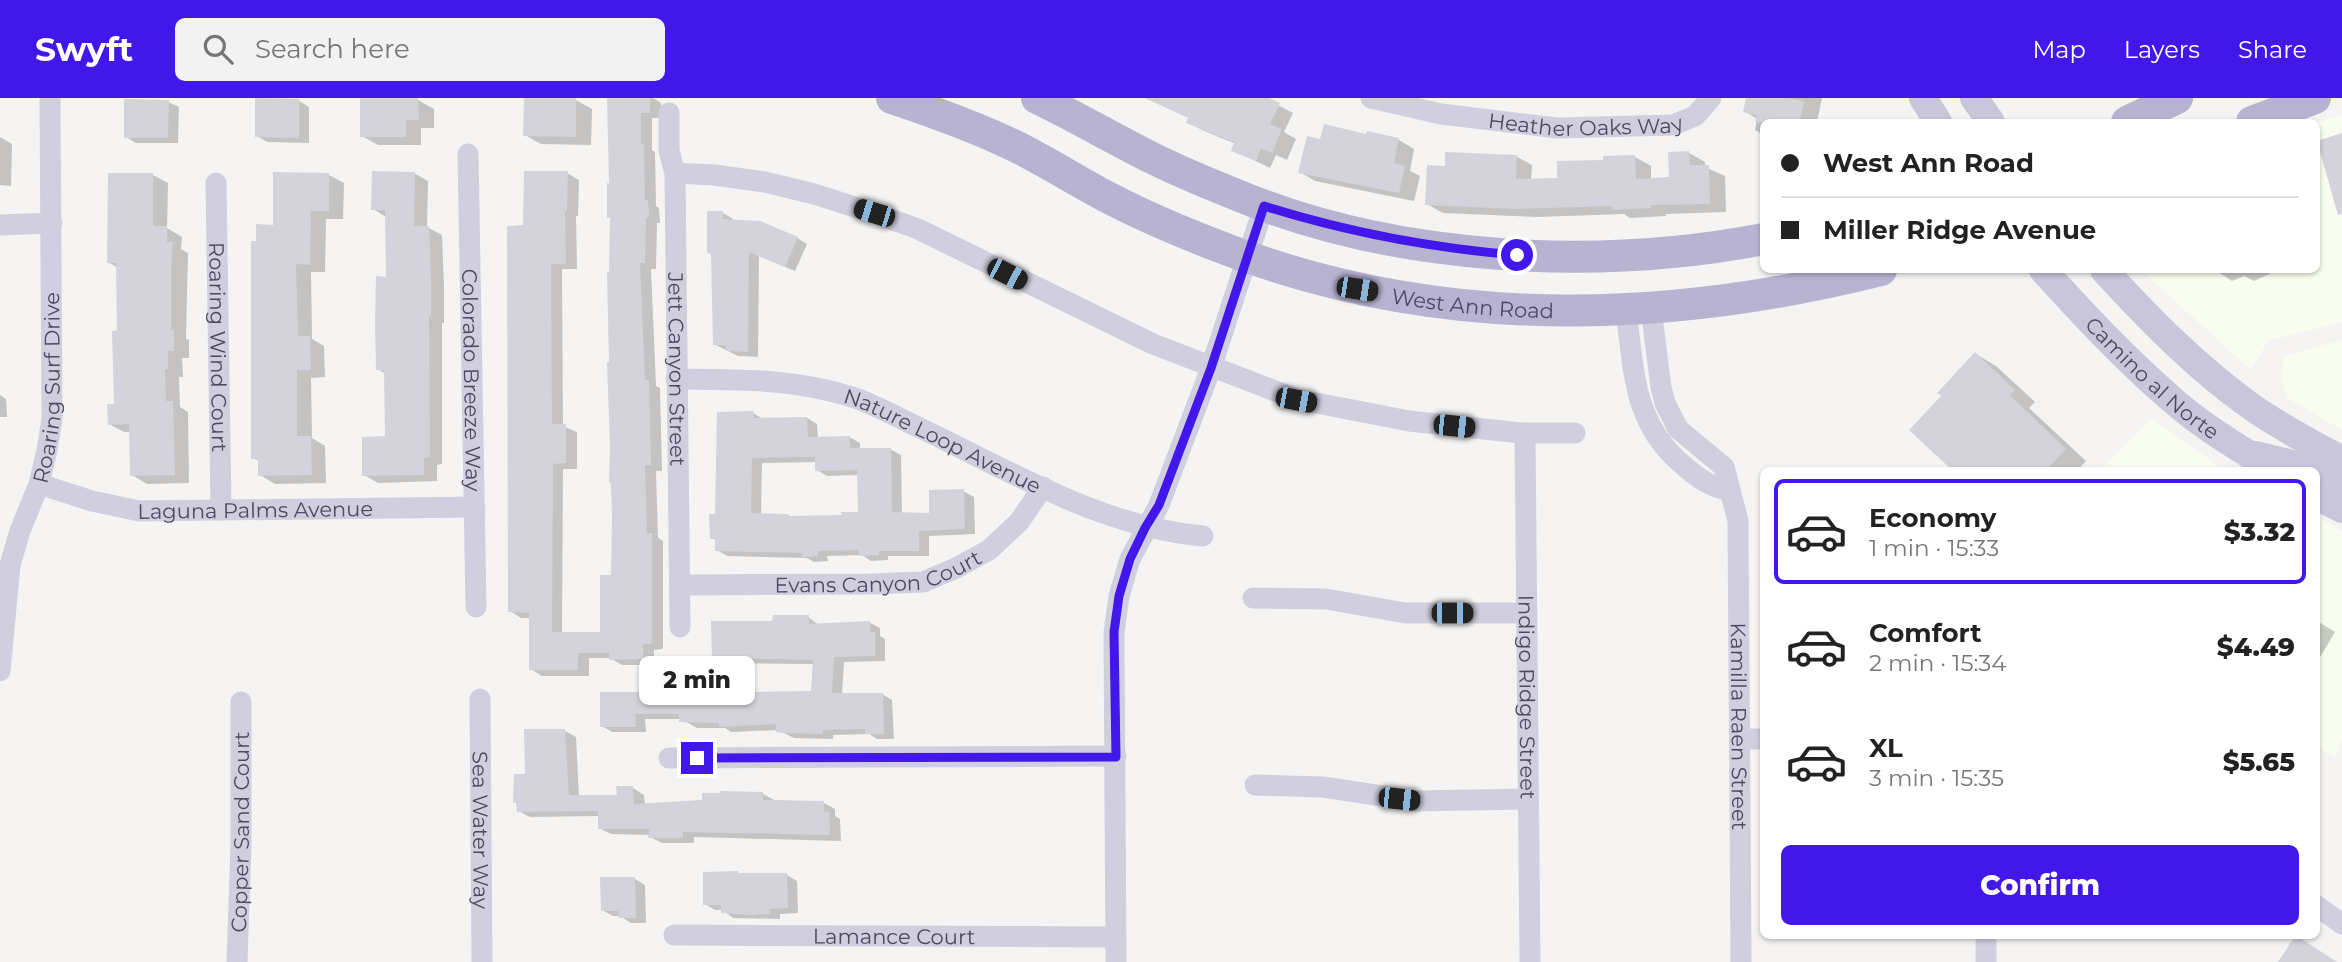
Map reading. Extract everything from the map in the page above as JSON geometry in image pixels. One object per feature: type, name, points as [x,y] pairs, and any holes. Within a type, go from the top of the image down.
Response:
[{"type":"main road","name":"West Ann Road","points":[[892,98],[981,130],[1134,210],[1248,257],[1357,289],[1511,309],[1639,310],[1746,297],[1866,273]]},
{"type":"main road","points":[[1037,98],[1169,166],[1264,206],[1355,231],[1429,246],[1559,257],[1639,255],[1760,240]]},
{"type":"main road","points":[[1923,98],[1936,119]]},
{"type":"main road","points":[[1974,98],[1989,119]]},
{"type":"main road","points":[[2133,119],[2178,98]]},
{"type":"main road","points":[[2260,119],[2315,98]]},
{"type":"main road","name":"Camino al Norte","points":[[2046,273],[2125,356],[2170,398],[2219,436],[2270,467]]},
{"type":"main road","name":"Camino al Norte","points":[[2107,273],[2143,313],[2199,367],[2251,407],[2342,460]]},
{"type":"main road","points":[[2247,453],[2304,467]]},
{"type":"main road","points":[[2320,476],[2342,487]]},
{"type":"main road","points":[[2320,498],[2342,509]]},
{"type":"street","name":"Roaring Surf Drive","points":[[0,671],[10,565],[39,484],[52,419],[50,98]]},
{"type":"street","name":"Heather Oaks Way","points":[[1371,98],[1442,106],[1557,128],[1673,125],[1695,116],[1711,99]]},
{"type":"street","name":"Jett Canyon Street","points":[[669,113],[669,151],[675,173],[680,626]]},
{"type":"street","name":"Colorado Breeze Way","points":[[468,153],[476,607]]},
{"type":"street","points":[[675,173],[765,182],[814,194],[918,229],[1142,339],[1296,400],[1409,421],[1525,433],[1575,433]]},
{"type":"street","name":"Roaring Wind Court","points":[[216,183],[221,510]]},
{"type":"street","points":[[1116,962],[1114,632],[1122,583],[1130,559],[1159,505],[1211,368],[1264,206]]},
{"type":"street","points":[[0,225],[52,223]]},
{"type":"street","name":"Kamilla Raen Street","points":[[1639,310],[1635,376],[1649,427],[1668,452],[1689,470],[1710,486],[1730,491],[1738,521],[1741,962]]},
{"type":"street","name":"Nature Loop Avenue","points":[[677,379],[747,380],[813,386],[858,399],[1092,510],[1145,528],[1203,536]]},
{"type":"street","name":"Indigo Ridge Street","points":[[1525,433],[1530,962]]},
{"type":"street","name":"Laguna Palms Avenue","points":[[39,484],[129,510],[475,507]]},
{"type":"street","name":"Evans Canyon Court","points":[[680,585],[923,582],[989,550],[1019,522],[1043,487]]},
{"type":"street","points":[[1253,598],[1326,599],[1405,613],[1527,613]]},
{"type":"street","name":"Sea Water Way","points":[[480,699],[482,962]]},
{"type":"street","name":"Copper Sand Court","points":[[237,962],[241,846],[241,702]]},
{"type":"street","points":[[1740,739],[1760,739]]},
{"type":"street","points":[[669,758],[1116,757]]},
{"type":"street","points":[[1255,785],[1323,787],[1415,801],[1528,799]]},
{"type":"street","points":[[2320,908],[2342,924]]},
{"type":"street","name":"Lamance Court","points":[[674,935],[1116,937]]},
{"type":"street","points":[[1986,939],[1986,962]]},
{"type":"shaded area","points":[[2342,115],[2342,322],[2268,341],[2251,370],[2144,273],[2320,273],[2320,122]]},
{"type":"shaded area","points":[[2342,340],[2342,430],[2288,398],[2281,378],[2284,356]]},
{"type":"shaded area","points":[[2151,418],[2220,467],[2103,467]]},
{"type":"shaded area","points":[[2320,518],[2342,531],[2342,740],[2336,757],[2320,749]]},
{"type":"building","points":[[255,98],[299,99],[299,138],[255,137]]},
{"type":"building","points":[[360,98],[418,98],[419,120],[406,120],[406,137],[360,137]]},
{"type":"building","points":[[524,98],[576,98],[576,137],[523,136]]},
{"type":"building","points":[[607,98],[650,98],[650,113],[641,113],[645,200],[648,200],[649,217],[646,218],[645,263],[640,263],[645,380],[649,380],[651,465],[645,465],[647,533],[652,533],[652,640],[651,644],[643,644],[643,659],[609,660],[609,653],[578,653],[578,670],[529,670],[529,613],[508,612],[507,226],[523,225],[524,171],[568,171],[565,211],[566,264],[551,264],[552,424],[566,424],[566,463],[553,464],[552,632],[600,632],[600,575],[611,575],[612,517],[607,362],[610,218],[607,218]]},
{"type":"building","points":[[1145,98],[1269,98],[1280,103],[1270,124],[1282,129],[1272,153],[1261,148],[1256,161],[1231,151],[1234,142],[1186,123],[1188,118]]},
{"type":"building","points":[[1746,98],[1787,98],[1804,101],[1801,119],[1760,119],[1760,122],[1755,122],[1756,115],[1743,112]]},
{"type":"building","points":[[124,99],[169,100],[168,138],[124,138]]},
{"type":"building","points":[[1324,124],[1366,134],[1367,131],[1399,138],[1394,163],[1405,166],[1399,193],[1298,173],[1307,136],[1320,139]]},
{"type":"building","points":[[2342,133],[2342,214],[2338,215],[2320,152],[2320,140]]},
{"type":"building","points":[[1689,151],[1690,165],[1709,165],[1710,204],[1651,205],[1651,208],[1612,210],[1612,206],[1518,209],[1425,205],[1427,165],[1445,166],[1445,152],[1517,155],[1516,179],[1557,178],[1557,161],[1603,160],[1603,156],[1635,155],[1636,179],[1669,177],[1668,152]]},
{"type":"building","points":[[372,171],[415,172],[414,226],[429,226],[430,457],[424,458],[424,475],[362,476],[362,437],[385,436],[384,370],[376,370],[375,322],[376,276],[386,277],[385,210],[371,210]]},
{"type":"building","points":[[273,172],[329,173],[329,211],[311,211],[310,265],[296,264],[298,336],[310,336],[311,370],[297,370],[297,436],[311,436],[312,475],[258,476],[258,459],[251,459],[251,241],[256,241],[256,224],[273,225]]},
{"type":"building","points":[[108,173],[153,173],[153,226],[167,226],[167,242],[173,242],[171,330],[174,330],[174,351],[168,351],[168,369],[165,369],[166,401],[173,401],[175,475],[130,476],[129,424],[108,425],[107,404],[114,404],[112,331],[117,330],[116,263],[107,263]]},
{"type":"building","points":[[707,211],[723,211],[723,219],[760,221],[798,237],[785,267],[749,252],[748,352],[726,351],[726,345],[713,345]]},
{"type":"building","points":[[1975,352],[2015,390],[2010,395],[2066,449],[2049,467],[1949,467],[1909,430],[1941,396],[1937,393]]},
{"type":"building","points":[[753,411],[754,418],[807,417],[808,437],[850,436],[850,448],[891,448],[892,512],[929,513],[929,490],[964,489],[965,529],[919,531],[919,551],[879,551],[879,555],[859,556],[859,550],[818,551],[818,556],[802,557],[802,553],[715,551],[715,539],[710,539],[709,514],[715,514],[717,412]],"holes":[[[815,457],[815,471],[857,470],[858,512],[788,516],[751,513],[752,458]]]},
{"type":"building","points":[[773,615],[809,615],[809,624],[870,621],[870,632],[875,632],[875,656],[834,657],[832,693],[883,693],[884,734],[865,734],[865,729],[823,730],[823,734],[782,733],[776,732],[776,724],[719,727],[719,723],[679,722],[679,714],[635,714],[636,727],[600,727],[600,692],[749,687],[749,692],[811,691],[813,660],[712,658],[711,621],[772,621]]},
{"type":"building","points":[[524,729],[565,729],[569,795],[617,795],[616,786],[633,786],[634,804],[702,800],[702,793],[720,791],[763,792],[763,800],[824,801],[824,812],[829,811],[830,835],[683,832],[683,838],[648,838],[649,829],[598,829],[598,811],[517,812],[516,802],[513,803],[514,774],[525,774]]},
{"type":"building","points":[[703,872],[787,873],[788,908],[770,909],[770,914],[752,915],[721,913],[721,905],[703,905]]},
{"type":"building","points":[[600,877],[635,877],[636,918],[619,918],[618,911],[601,911]]},
{"type":"building","points":[[2293,939],[2302,939],[2337,962],[2278,962]]},
{"type":"route","points":[[697,758],[1116,757],[1114,632],[1119,596],[1130,559],[1159,505],[1211,368],[1264,206],[1321,223],[1429,246],[1517,255]]}]
